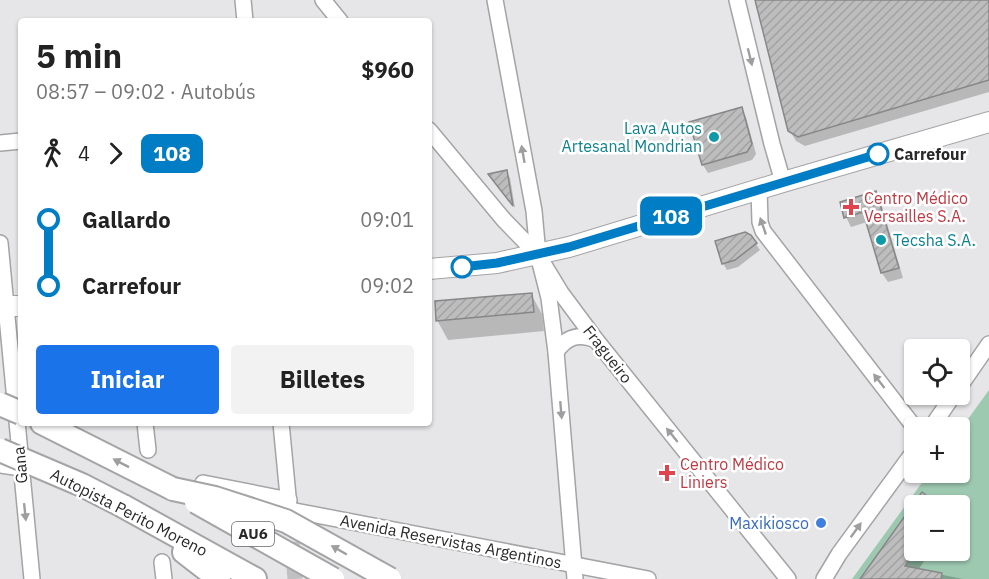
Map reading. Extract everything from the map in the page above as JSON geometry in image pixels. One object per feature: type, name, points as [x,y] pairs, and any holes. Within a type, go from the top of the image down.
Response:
[{"type":"highway","name":"AU6","points":[[48,426],[173,489],[333,579]]},
{"type":"highway","name":"Autopista Perito Moreno","points":[[0,450],[82,485],[255,579]]},
{"type":"highway","points":[[173,489],[215,498],[286,522],[390,579]]},
{"type":"highway","points":[[123,506],[219,579]]},
{"type":"main road","points":[[432,270],[497,263],[538,255],[989,122]]},
{"type":"street","points":[[243,0],[245,18]]},
{"type":"street","points":[[323,0],[338,18]]},
{"type":"street","points":[[495,0],[534,211],[538,255],[549,298],[556,352],[574,572]]},
{"type":"street","points":[[736,0],[783,182]]},
{"type":"street","name":"Fragueiro","points":[[432,134],[504,220],[538,255],[561,293],[596,340],[788,579]]},
{"type":"street","points":[[0,143],[18,141]]},
{"type":"street","points":[[759,189],[760,222],[763,231],[907,417]]},
{"type":"street","name":"Gana","points":[[0,243],[7,307],[12,394],[32,579]]},
{"type":"street","points":[[556,352],[563,342],[573,336],[585,336],[596,340]]},
{"type":"street","points":[[970,372],[989,344]]},
{"type":"street","points":[[145,426],[148,450]]},
{"type":"street","points":[[281,426],[290,509]]},
{"type":"street","points":[[0,465],[21,468]]},
{"type":"street","points":[[824,579],[839,554],[904,465]]},
{"type":"street","name":"Avenida Reservistas Argentinos","points":[[203,483],[290,509],[574,572],[648,579]]},
{"type":"street","points":[[162,562],[164,579]]},
{"type":"green space","points":[[989,390],[989,579],[852,579],[904,507],[904,561],[970,561],[970,495],[913,495],[922,483],[970,483],[969,417]]},
{"type":"building","name":"Carrefour","points":[[755,0],[989,0],[989,80],[798,137],[788,131]]},
{"type":"building","name":"Lava Autos Artesanal Mondrian","points":[[742,107],[752,144],[747,152],[702,165],[689,122]]},
{"type":"building","points":[[507,170],[513,206],[488,174]]},
{"type":"building","name":"Tecsha S.A.","points":[[876,191],[899,268],[881,273],[863,212],[844,218],[840,202]]},
{"type":"building","points":[[745,232],[751,235],[757,243],[735,260],[722,264],[715,241]]},
{"type":"building","points":[[532,293],[534,312],[436,321],[435,301]]},
{"type":"building","points":[[904,517],[904,561],[908,561],[905,566],[942,573],[941,579],[860,579]]},
{"type":"tunnel","points":[[290,519],[295,579]]},
{"type":"bus line","name":"108","points":[[462,267],[497,263],[569,247],[878,154]]},
{"type":"place","name":"Lava Autos Artesanal Mondrian","points":[[714,137]]},
{"type":"place","name":"Carrefour","points":[[878,154]]},
{"type":"place","name":"Centro Médico Versailles S.A.","points":[[851,207]]},
{"type":"place","name":"Tecsha S.A.","points":[[881,240]]},
{"type":"place","name":"Centro Médico Liniers","points":[[667,473]]},
{"type":"place","name":"Maxikiosco","points":[[821,523]]}]
